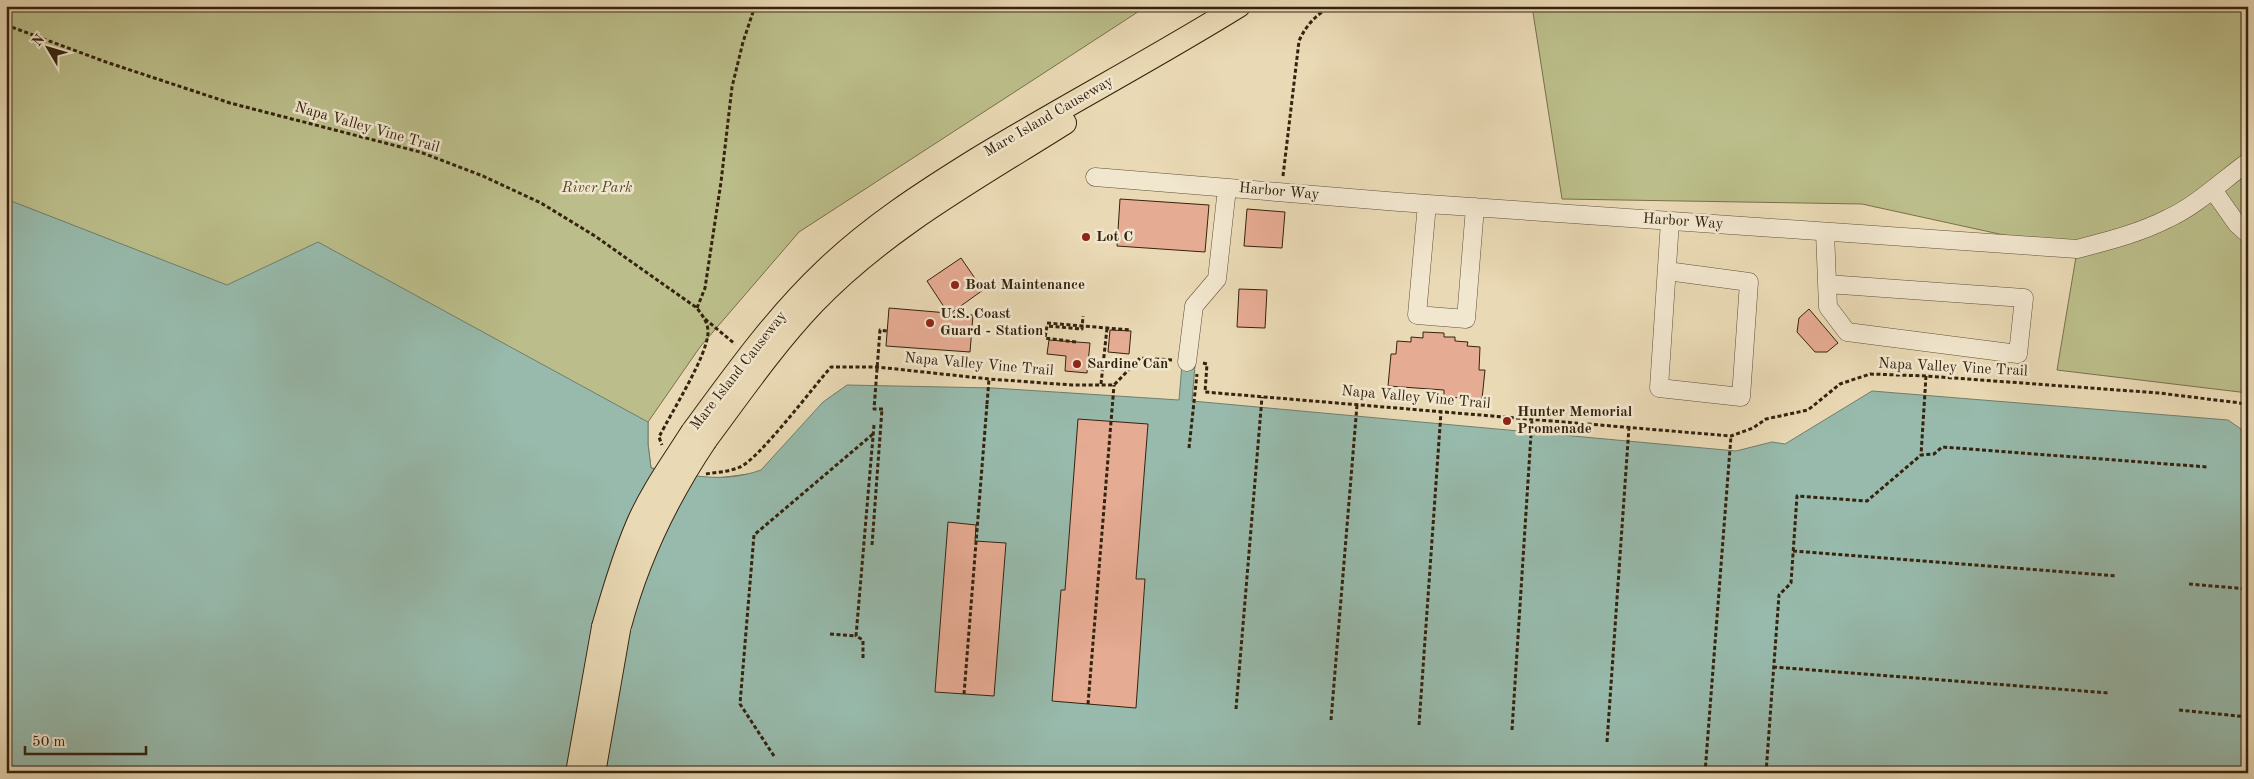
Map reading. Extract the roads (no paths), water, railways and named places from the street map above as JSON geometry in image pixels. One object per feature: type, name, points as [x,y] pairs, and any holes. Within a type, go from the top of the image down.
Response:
[{"type":"main road","name":"Mare Island Causeway","points":[[594,773],[619,630],[633,580],[653,530],[699,436],[748,354],[826,269],[883,220],[1024,130],[1185,40],[1239,6]]},
{"type":"main road","name":"Mare Island Causeway","points":[[577,773],[603,626],[618,574],[637,524],[650,500],[699,436],[815,302],[862,258],[925,211],[1106,98],[1185,40]]},
{"type":"street","name":"Harbor Way","points":[[1095,177],[1427,204],[2077,249],[2120,238],[2170,218],[2212,190],[2248,162]]},
{"type":"street","points":[[1193,362],[1194,306],[1217,278],[1227,188]]},
{"type":"street","points":[[2212,190],[2237,224],[2248,234]]},
{"type":"street","points":[[1427,204],[1417,315],[1466,319],[1475,207]]},
{"type":"street","points":[[1667,271],[1749,282],[1741,398],[1659,388],[1670,221]]},
{"type":"street","points":[[1826,232],[1828,307],[1847,332],[2018,354],[2024,298],[1828,284]]},
{"type":"place","name":"Lot C","points":[[1086,237]]},
{"type":"place","name":"Boat Maintenance","points":[[955,285]]},
{"type":"place","name":"U.S. Coast Guard - Station","points":[[930,323]]},
{"type":"place","name":"Sardine Can","points":[[1077,364]]},
{"type":"place","name":"Hunter Memorial Promenade","points":[[1507,421]]},
{"type":"park label","name":"River Park","points":[[597,188]]}]
